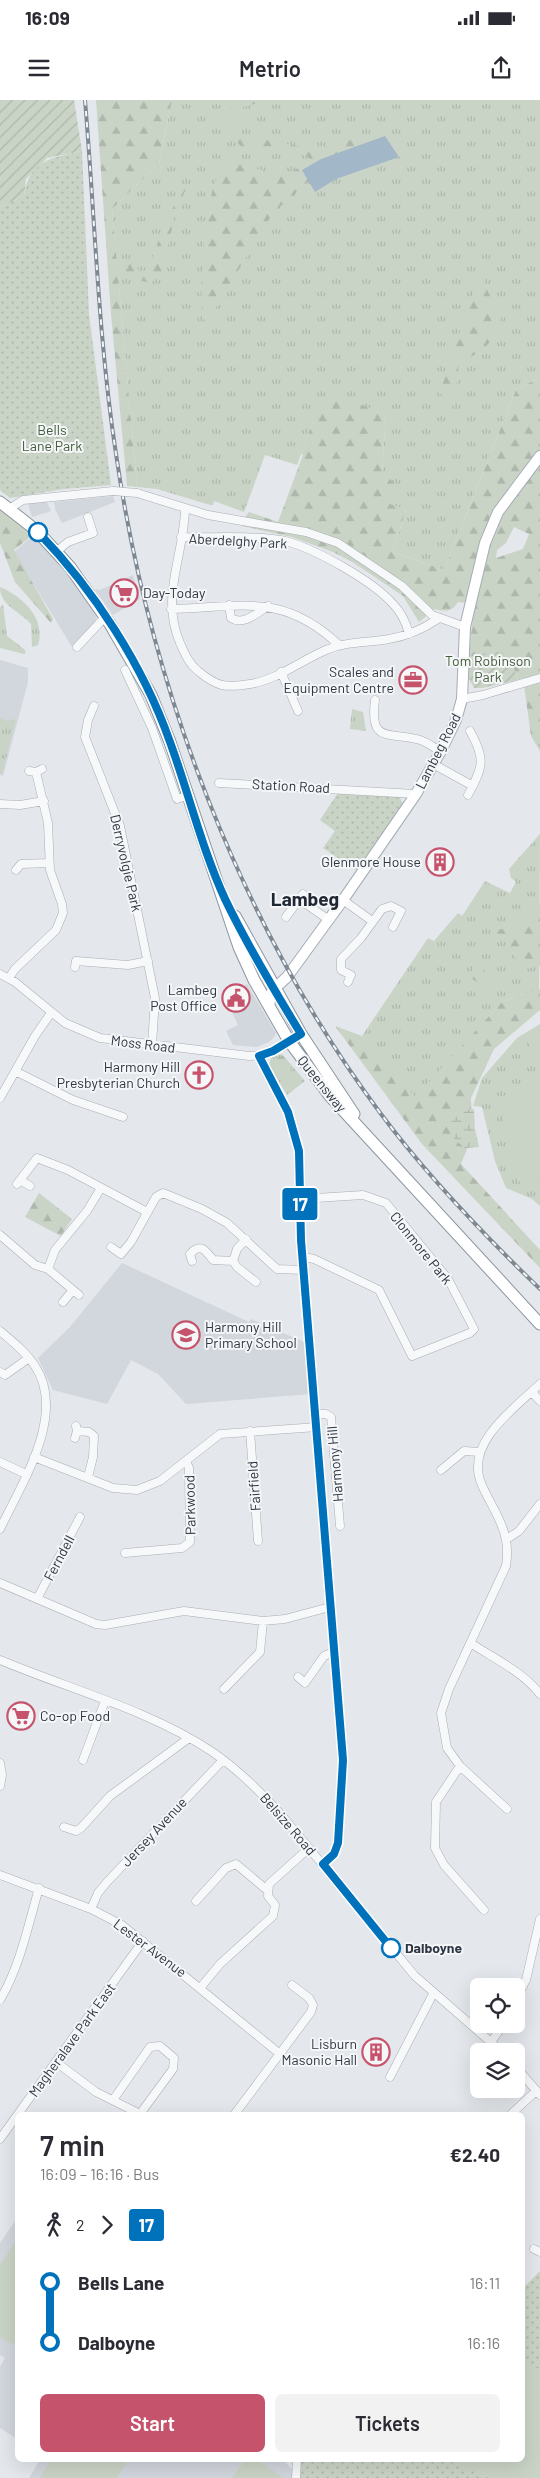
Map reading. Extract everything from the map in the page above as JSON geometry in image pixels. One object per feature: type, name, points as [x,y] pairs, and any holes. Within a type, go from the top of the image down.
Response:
[{"type":"highway","name":"Queensway","points":[[4,505],[37,531],[57,551],[105,617],[137,681],[162,720],[240,947],[258,988],[289,1041],[330,1096],[540,1324]]},
{"type":"highway","name":"Queensway","points":[[225,900],[273,990],[381,1151]]},
{"type":"main road","name":"Lambeg Road","points":[[273,990],[287,977],[329,920],[416,794],[441,751],[456,720],[462,698],[465,627],[485,543],[498,512],[540,456]]},
{"type":"main road","points":[[258,988],[273,990],[269,1006]]},
{"type":"street","points":[[4,505],[22,500],[113,491],[137,493],[184,509],[266,527],[306,532],[338,543],[402,586],[438,619],[465,627]]},
{"type":"street","name":"Aberdelghy Park","points":[[184,509],[182,538],[174,572],[171,609],[175,630],[187,659],[192,666],[212,683],[220,685],[251,684],[340,645],[388,639],[409,634],[438,619]]},
{"type":"street","points":[[57,551],[68,542],[93,533],[88,517]]},
{"type":"street","name":"Aberdelghy Park","points":[[182,538],[283,541],[300,546],[354,575],[392,602],[400,612],[409,634]]},
{"type":"street","points":[[230,605],[231,618],[238,622],[248,619],[268,606]]},
{"type":"street","points":[[171,609],[230,605],[268,606],[289,611],[312,624],[340,645]]},
{"type":"street","points":[[77,647],[105,617]]},
{"type":"street","name":"Queensway","points":[[125,670],[137,681]]},
{"type":"street","points":[[281,672],[298,711]]},
{"type":"street","points":[[462,698],[483,696],[539,678]]},
{"type":"street","points":[[375,700],[373,719],[381,733],[420,740],[441,751]]},
{"type":"street","name":"Derryvolgie Park","points":[[94,710],[85,737],[120,826],[154,998],[152,1045]]},
{"type":"street","points":[[466,742],[472,734],[480,749],[480,772],[468,795]]},
{"type":"street","points":[[433,764],[473,786]]},
{"type":"street","points":[[9,978],[60,925],[62,904],[49,862],[50,839],[44,801],[36,771]]},
{"type":"street","name":"Station Road","points":[[219,783],[364,789],[416,794]]},
{"type":"street","points":[[0,804],[20,805],[44,801]]},
{"type":"street","points":[[16,870],[21,864],[49,862]]},
{"type":"street","points":[[286,917],[301,896],[329,920]]},
{"type":"street","points":[[342,900],[372,921]]},
{"type":"street","points":[[348,982],[351,975],[341,970],[341,960],[361,938],[382,908],[391,906],[401,910],[393,927]]},
{"type":"street","points":[[75,967],[76,961],[128,965],[148,961]]},
{"type":"street","name":"Moss Road","points":[[0,974],[9,978],[51,1013],[77,1030],[100,1038],[259,1056]]},
{"type":"street","points":[[0,1098],[51,1013]]},
{"type":"street","points":[[259,1056],[301,1034]]},
{"type":"street","name":"Harmony Hill","points":[[259,1056],[294,1124],[299,1151],[303,1270],[343,1760],[341,1808],[336,1849],[323,1864]]},
{"type":"street","points":[[15,1071],[73,1100],[123,1117]]},
{"type":"street","points":[[30,1186],[18,1182],[37,1158],[68,1170],[147,1212]]},
{"type":"street","points":[[48,1269],[55,1250],[86,1211],[101,1188]]},
{"type":"street","points":[[111,1247],[121,1254],[131,1242],[156,1197],[163,1192],[219,1218],[246,1239],[263,1258],[277,1269],[303,1270]]},
{"type":"street","name":"Clonmore Park","points":[[300,1199],[363,1195],[386,1204],[448,1279],[474,1329],[470,1333],[412,1356],[379,1290],[314,1259],[303,1257]]},
{"type":"street","points":[[0,1235],[35,1265],[48,1269],[76,1293],[63,1302]]},
{"type":"street","points":[[246,1239],[236,1249],[233,1260],[237,1267],[256,1282]]},
{"type":"street","points":[[192,1261],[190,1254],[195,1249],[200,1248],[204,1248],[213,1260],[233,1260]]},
{"type":"street","points":[[0,1331],[29,1358],[42,1380],[48,1406],[46,1426],[34,1457],[0,1529]]},
{"type":"street","points":[[0,1372],[6,1375],[29,1358]]},
{"type":"street","points":[[507,1809],[460,1766],[447,1748],[441,1713],[449,1689],[472,1644],[506,1566],[509,1551],[507,1539],[480,1480],[478,1466],[480,1452],[491,1433],[540,1384]]},
{"type":"street","points":[[532,1392],[540,1401]]},
{"type":"street","name":"Harmony Hill","points":[[316,1414],[326,1414],[331,1417],[340,1526]]},
{"type":"street","points":[[34,1457],[113,1488],[137,1490],[160,1481],[220,1434],[317,1427]]},
{"type":"street","points":[[76,1431],[89,1432],[94,1436],[93,1457],[88,1477]]},
{"type":"street","name":"Fairfield","points":[[250,1431],[258,1540]]},
{"type":"street","points":[[441,1470],[464,1451],[480,1452]]},
{"type":"street","points":[[3,1453],[0,1462],[26,1474]]},
{"type":"street","name":"Parkwood","points":[[125,1553],[182,1548],[190,1542],[189,1468],[186,1461]]},
{"type":"street","points":[[507,1539],[519,1531],[540,1504]]},
{"type":"street","points":[[0,1508],[8,1512]]},
{"type":"street","name":"Ferndell","points":[[37,1599],[80,1516]]},
{"type":"street","points":[[0,1583],[96,1624],[105,1625],[184,1611],[263,1621],[285,1619],[330,1607]]},
{"type":"street","points":[[224,1689],[260,1652],[263,1621]]},
{"type":"street","points":[[472,1644],[516,1672],[534,1686],[540,1694]]},
{"type":"street","points":[[298,1677],[305,1683],[324,1656],[334,1652]]},
{"type":"street","name":"Belsize Road","points":[[1,1663],[149,1719],[189,1738],[223,1760],[262,1794],[323,1864],[402,1962],[433,1994],[491,2042]]},
{"type":"street","points":[[83,1760],[105,1701]]},
{"type":"street","points":[[64,1827],[76,1831],[81,1828],[110,1796],[189,1738]]},
{"type":"street","name":"Jersey Avenue","points":[[91,1909],[98,1893],[107,1882],[223,1760]]},
{"type":"street","points":[[0,1762],[2,1775],[0,1786]]},
{"type":"street","points":[[460,1766],[436,1802],[435,1848],[444,1865],[484,1910]]},
{"type":"street","points":[[267,1890],[275,1878],[309,1848]]},
{"type":"street","points":[[196,1901],[226,1868],[236,1864],[267,1890],[268,1896],[275,1905],[273,1916],[220,1964],[201,1987]]},
{"type":"street","name":"Lester Avenue","points":[[0,1875],[39,1888],[106,1916],[143,1941],[280,2054]]},
{"type":"street","points":[[0,2000],[9,1985],[20,1956],[39,1888]]},
{"type":"street","points":[[525,1982],[540,1919]]},
{"type":"street","name":"Magheralave Park East","points":[[20,2112],[143,1941]]},
{"type":"street","points":[[236,2112],[311,2012],[312,2004],[309,1998],[292,1985]]},
{"type":"street","points":[[390,2077],[433,1994]]},
{"type":"street","points":[[491,2042],[498,2033]]},
{"type":"street","points":[[113,2100],[150,2047],[160,2046],[174,2058],[173,2069],[143,2112]]},
{"type":"street","points":[[56,2062],[96,2092],[135,2112]]},
{"type":"street","points":[[514,2112],[538,2093],[525,2078]]},
{"type":"street","name":"Magheralave Park East","points":[[0,2139],[15,2118]]},
{"type":"street","points":[[296,2478],[297,2462]]},
{"type":"shaded area","points":[[113,496],[115,502],[62,523],[55,509],[54,502]]},
{"type":"shaded area","points":[[46,500],[51,511],[32,517],[28,504],[30,502]]},
{"type":"shaded area","points":[[34,535],[61,564],[97,615],[95,622],[72,647],[14,552]]},
{"type":"shaded area","points":[[133,575],[140,599],[113,615],[94,589],[100,590]]},
{"type":"shaded area","points":[[0,660],[28,668],[28,682],[3,776],[0,775]]},
{"type":"shaded area","points":[[247,984],[276,1033],[269,1042],[257,1047],[233,1045],[226,1031],[238,1025],[223,994]]},
{"type":"shaded area","name":"Harmony Hill Primary School","points":[[122,1263],[249,1322],[251,1319],[304,1342],[311,1394],[186,1404],[158,1374],[131,1360],[107,1404],[53,1390],[38,1358],[70,1327]]},
{"type":"shaded area","points":[[15,2221],[15,2438],[0,2428],[0,2367],[5,2358],[0,2355],[0,2243]]},
{"type":"shaded area","points":[[39,2462],[285,2462],[292,2469],[292,2478],[29,2478]]},
{"type":"green space","points":[[0,100],[74,100],[82,151],[47,158],[26,179],[24,196],[0,207]]},
{"type":"green space","points":[[96,100],[172,100],[159,163],[112,209],[117,263],[132,260],[139,271],[148,270],[166,220],[185,186],[186,189],[176,211],[161,276],[150,283],[118,275],[137,487],[127,486],[111,314]]},
{"type":"green space","points":[[172,100],[540,100],[540,377],[516,390],[444,570],[393,552],[406,510],[389,504],[382,471],[386,414],[313,422],[297,465],[265,455],[244,512],[214,501],[213,505],[210,505],[157,489],[137,487],[112,209],[159,163]]},
{"type":"green space","points":[[237,100],[300,100],[258,103],[240,108],[234,125],[243,136],[314,149],[384,132],[397,138],[402,156],[337,179],[316,192],[336,179],[399,157],[371,142],[303,170],[313,188],[308,182],[273,213],[210,317],[204,320],[201,293],[205,232],[214,185],[225,160],[287,177],[310,158],[292,149],[242,147],[232,136],[227,124],[228,112]]},
{"type":"green space","name":"Bells Lane Park","points":[[82,151],[89,314],[111,485],[64,489],[10,498],[0,490],[0,207],[24,196],[31,175],[43,163]]},
{"type":"green space","points":[[481,275],[489,294],[502,316],[487,345],[477,353],[459,362],[454,407],[440,393],[452,352]]},
{"type":"green space","points":[[540,377],[540,751],[531,736],[523,678],[518,680],[513,666],[488,652],[469,657],[474,604],[458,602],[453,608],[448,610],[435,609],[419,622],[403,596],[354,563],[333,552],[292,537],[242,526],[244,518],[249,512],[278,522],[313,422],[341,397],[386,414],[382,471],[394,483],[390,504],[406,510],[393,552],[444,570],[516,390]],"holes":[[[514,527],[529,534],[523,549],[496,558],[497,550],[506,543]]]},
{"type":"green space","points":[[0,509],[34,534],[14,550],[53,619],[51,623],[15,582],[0,543]]},
{"type":"green space","points":[[0,587],[17,596],[36,617],[40,635],[38,645],[32,647],[31,624],[7,604],[3,599]]},
{"type":"green space","points":[[3,605],[7,636],[24,649],[26,652],[24,654],[0,648],[0,607]]},
{"type":"green space","name":"Tom Robinson Park","points":[[488,652],[501,652],[513,666],[518,680],[474,688],[469,679],[469,657]]},
{"type":"green space","points":[[352,709],[363,712],[366,731],[350,729]]},
{"type":"green space","points":[[0,717],[6,721],[16,719],[2,774],[0,773]]},
{"type":"green space","points":[[338,793],[399,795],[403,805],[357,871],[323,848],[335,831],[320,820]]},
{"type":"green space","points":[[540,834],[539,990],[503,1001],[415,1098],[362,1036],[428,938],[434,941],[458,913],[462,916],[485,881],[510,893],[516,882],[511,878],[509,869]]},
{"type":"green space","points":[[540,904],[540,966],[525,969],[510,951],[505,939],[496,934],[494,930],[511,928]]},
{"type":"green space","points":[[474,965],[481,965],[493,982],[492,989],[487,989],[471,978]]},
{"type":"green space","points":[[540,989],[540,1010],[494,1049],[471,1098],[472,1137],[461,1164],[540,1250],[540,1268],[422,1144],[335,1026],[362,1036],[415,1097],[503,1001]]},
{"type":"green space","points":[[540,1024],[540,1206],[532,1199],[506,1188],[495,1161],[482,1107],[473,1106],[482,1078],[517,1038]]},
{"type":"green space","points":[[540,1031],[540,1078],[526,1036]]},
{"type":"green space","points":[[282,1054],[305,1081],[287,1095],[269,1065],[271,1058]]},
{"type":"green space","points":[[283,1056],[291,1065],[294,1082],[286,1083],[281,1072],[274,1070],[271,1066],[272,1059]]},
{"type":"green space","points":[[540,1087],[540,1177],[518,1182],[498,1097]]},
{"type":"green space","points":[[474,1109],[475,1129],[479,1147],[465,1148],[454,1139],[450,1123],[463,1110]]},
{"type":"green space","points":[[39,1193],[72,1219],[61,1236],[25,1217]]},
{"type":"green space","points":[[15,2242],[15,2342],[13,2345],[0,2337],[0,2265]]},
{"type":"green space","points":[[540,2271],[540,2478],[298,2478],[299,2462],[525,2462],[525,2286]]},
{"type":"green space","points":[[525,2361],[540,2370],[540,2478],[489,2478],[452,2462],[525,2462]]},
{"type":"green space","points":[[49,2462],[127,2462],[117,2478],[40,2478]]},
{"type":"green space","points":[[244,2462],[261,2462],[283,2478],[232,2478]]},
{"type":"water","points":[[385,136],[399,157],[336,179],[315,192],[302,170],[321,159]]},
{"type":"railway","points":[[85,100],[105,366],[116,454],[131,541],[152,628],[178,715],[208,800],[244,883],[285,964],[331,1041],[381,1114],[437,1183],[540,1289]]},
{"type":"bus line","name":"17","points":[[38,532],[57,551],[105,617],[151,695],[170,742],[209,859],[225,900],[274,990],[301,1034],[273,1051],[259,1056],[294,1124],[299,1151],[303,1270],[311,1348],[343,1760],[338,1843],[334,1854],[323,1864],[391,1948]]},
{"type":"place","name":"Day-Today","points":[[124,593]]},
{"type":"place","name":"Scales and Equipment Centre","points":[[413,680]]},
{"type":"place","name":"Glenmore House","points":[[440,862]]},
{"type":"place","name":"Lambeg Post Office","points":[[236,998]]},
{"type":"place","name":"Harmony Hill Presbyterian Church","points":[[199,1075]]},
{"type":"place","name":"Harmony Hill Primary School","points":[[186,1335]]},
{"type":"place","name":"Co-op Food","points":[[21,1716]]},
{"type":"place","name":"Dalboyne","points":[[391,1948]]},
{"type":"place","name":"Lisburn Masonic Hall","points":[[376,2052]]},
{"type":"district","name":"Lambeg","points":[[305,899]]}]
